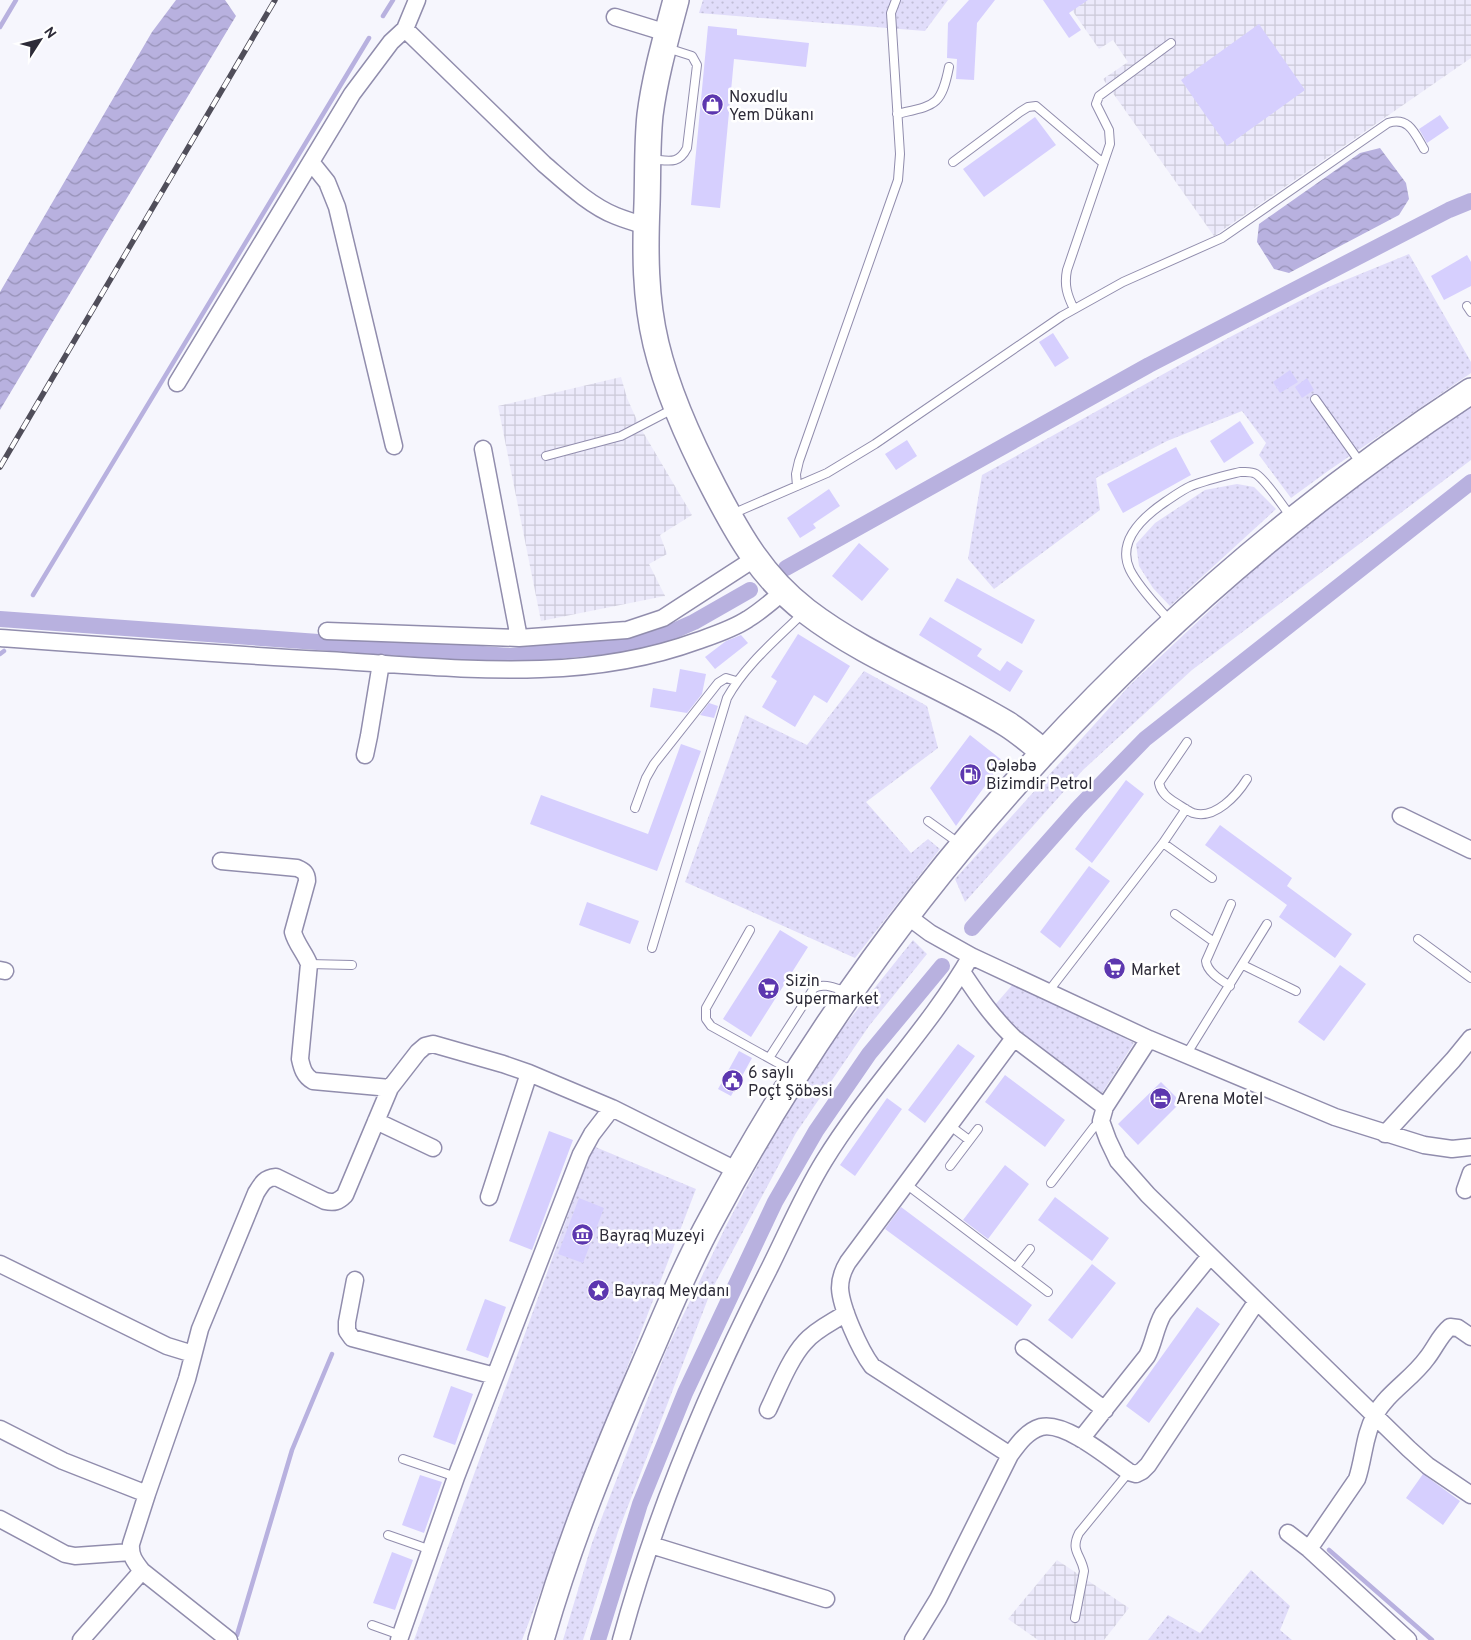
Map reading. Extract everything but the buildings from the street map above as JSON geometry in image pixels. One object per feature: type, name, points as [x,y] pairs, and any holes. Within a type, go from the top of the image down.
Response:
[{"type":"main road","points":[[676,0],[665,40],[650,115],[646,268],[653,327],[666,380],[702,465],[728,516],[754,559],[784,592],[806,611],[862,647],[1008,724],[1044,752]]},
{"type":"main road","points":[[541,1640],[568,1552],[619,1421],[677,1290],[710,1222],[796,1073],[850,993],[906,916],[962,845],[1044,752],[1172,623],[1293,520],[1363,466],[1471,391]]},
{"type":"street","points":[[177,383],[352,94],[391,42],[405,29],[417,0]]},
{"type":"street","points":[[614,17],[665,40]]},
{"type":"street","points":[[405,29],[566,183],[593,203],[615,216],[646,226]]},
{"type":"street","points":[[311,162],[327,182],[337,207],[394,446]]},
{"type":"street","points":[[483,449],[519,638]]},
{"type":"street","points":[[327,631],[519,638],[627,630],[644,626],[681,608],[754,559]]},
{"type":"street","points":[[0,638],[218,654],[518,671],[578,668],[622,662],[673,650],[723,632],[748,619],[784,592]]},
{"type":"street","points":[[365,755],[381,663]]},
{"type":"street","points":[[1401,816],[1471,850]]},
{"type":"street","points":[[221,861],[297,868],[303,870],[307,875],[293,932],[309,964],[300,1058],[302,1069],[307,1077],[313,1081],[390,1088]]},
{"type":"street","points":[[906,916],[938,938],[971,956],[1186,1055],[1336,1117],[1385,1134],[1424,1144],[1470,1151]]},
{"type":"street","points":[[621,1640],[651,1545],[685,1450],[733,1339],[823,1162],[846,1128],[931,1017],[971,956]]},
{"type":"street","points":[[962,972],[988,1011],[1014,1038],[1103,1114],[1108,1140],[1118,1161],[1148,1195],[1374,1416],[1428,1466],[1471,1495]]},
{"type":"street","points":[[1010,1455],[872,1366],[865,1357],[846,1313],[840,1287],[842,1272],[848,1262],[1014,1038]]},
{"type":"street","points":[[1385,1134],[1471,1038]]},
{"type":"street","points":[[1103,1114],[1148,1039]]},
{"type":"street","points":[[228,1640],[142,1571],[134,1562],[131,1544],[146,1494],[178,1409],[200,1329],[262,1182],[276,1177],[325,1201],[333,1202],[340,1200],[344,1195],[390,1088],[418,1052],[425,1046],[433,1044],[529,1073],[612,1108],[738,1171]]},
{"type":"street","points":[[490,1197],[529,1073]]},
{"type":"street","points":[[399,1638],[456,1478],[581,1154],[592,1134],[612,1108]]},
{"type":"street","points":[[376,1121],[433,1148]]},
{"type":"street","points":[[1465,1190],[1471,1173]]},
{"type":"street","points":[[1081,1439],[1146,1356],[1151,1348],[1158,1323],[1163,1314],[1210,1256]]},
{"type":"street","points":[[0,1264],[167,1346],[193,1354]]},
{"type":"street","points":[[355,1280],[347,1322],[347,1332],[352,1338],[495,1376]]},
{"type":"street","points":[[913,1640],[938,1599],[1010,1455],[1032,1431],[1042,1426],[1056,1426],[1069,1431],[1129,1472],[1136,1474],[1142,1471],[1148,1465],[1257,1301]]},
{"type":"street","points":[[768,1410],[798,1351],[805,1342],[812,1335],[846,1313]]},
{"type":"street","points":[[1309,1549],[1357,1479],[1366,1440],[1374,1416],[1380,1407],[1414,1374],[1445,1331],[1450,1327],[1458,1328],[1471,1337]]},
{"type":"street","points":[[1024,1348],[1105,1410]]},
{"type":"street","points":[[0,1429],[63,1461],[146,1494]]},
{"type":"street","points":[[0,1519],[65,1554],[75,1556],[131,1552]]},
{"type":"street","points":[[1288,1533],[1309,1549],[1408,1640]]},
{"type":"street","points":[[651,1545],[826,1599]]},
{"type":"street","points":[[81,1640],[142,1571]]},
{"type":"lane","points":[[797,486],[796,474],[799,461],[898,180],[900,154],[891,13],[896,0]]},
{"type":"lane","points":[[648,158],[675,161],[682,157],[687,148],[696,65],[692,56],[665,40]]},
{"type":"lane","points":[[1074,309],[1067,295],[1064,282],[1066,270],[1110,144],[1109,130],[1096,104],[1099,96],[1171,43]]},
{"type":"lane","points":[[897,114],[926,107],[937,101],[945,88],[949,67]]},
{"type":"lane","points":[[953,162],[1020,112],[1028,107],[1036,106],[1103,163]]},
{"type":"lane","points":[[728,516],[826,473],[875,444],[1074,309],[1123,282],[1222,238],[1388,123],[1396,120],[1410,127],[1424,149]]},
{"type":"lane","points":[[1315,399],[1363,466]]},
{"type":"lane","points":[[546,456],[621,436],[677,407]]},
{"type":"lane","points":[[1172,623],[1130,570],[1126,556],[1129,540],[1136,526],[1155,509],[1192,485],[1248,471],[1262,479],[1293,520]]},
{"type":"lane","points":[[652,948],[727,698],[746,668],[806,611]]},
{"type":"lane","points":[[635,808],[646,778],[654,764],[718,683],[726,678],[736,681]]},
{"type":"lane","points":[[1187,742],[1159,783],[1166,796],[1186,809],[1193,813],[1213,811],[1229,802],[1247,779]]},
{"type":"lane","points":[[1048,992],[1163,843],[1186,809]]},
{"type":"lane","points":[[928,821],[962,845]]},
{"type":"lane","points":[[1163,843],[1212,878]]},
{"type":"lane","points":[[1230,986],[1206,966],[1206,961],[1231,904]]},
{"type":"lane","points":[[1175,914],[1214,942]]},
{"type":"lane","points":[[1186,1055],[1267,924]]},
{"type":"lane","points":[[750,930],[706,1008],[706,1019],[712,1026],[796,1073]]},
{"type":"lane","points":[[1418,939],[1471,978]]},
{"type":"lane","points":[[309,964],[352,965]]},
{"type":"lane","points":[[1243,965],[1296,991]]},
{"type":"lane","points":[[769,1058],[814,988],[819,985],[825,985],[850,993]]},
{"type":"lane","points":[[1051,1183],[1103,1114]]},
{"type":"lane","points":[[949,1125],[969,1140]]},
{"type":"lane","points":[[950,1166],[978,1128]]},
{"type":"lane","points":[[906,1184],[1048,1292]]},
{"type":"lane","points":[[1016,1267],[1030,1249]]},
{"type":"lane","points":[[402,1459],[456,1478]]},
{"type":"lane","points":[[1075,1618],[1084,1571],[1075,1547],[1075,1541],[1079,1533],[1129,1472]]},
{"type":"lane","points":[[388,1534],[431,1550]]},
{"type":"lane","points":[[372,1625],[399,1638]]},
{"type":"shaded area","points":[[703,0],[948,0],[925,31],[699,13]]},
{"type":"shaded area","points":[[1065,0],[1471,0],[1471,58],[1214,236],[1103,79],[1128,62],[1113,40],[1099,49]]},
{"type":"shaded area","points":[[1409,254],[1471,362],[1471,373],[1291,498],[1259,455],[1266,443],[1242,411],[1167,441],[1096,478],[1100,510],[994,589],[968,559],[982,475],[1230,337],[1321,290]]},
{"type":"shaded area","points":[[621,377],[627,398],[640,427],[692,515],[660,535],[667,554],[649,564],[665,596],[541,621],[498,406]]},
{"type":"shaded area","points":[[1471,406],[1471,460],[1192,670],[1083,770],[965,902],[955,879],[1130,685],[1253,570],[1343,497],[1436,428]]},
{"type":"shaded area","points":[[1237,484],[1254,487],[1276,509],[1170,606],[1153,588],[1139,566],[1136,544],[1155,523],[1205,490]]},
{"type":"shaded area","points":[[864,671],[927,706],[938,748],[866,802],[911,853],[928,839],[940,849],[855,958],[685,882],[745,715],[807,745]]},
{"type":"shaded area","points":[[913,940],[927,954],[869,1026],[796,1133],[711,1291],[618,1532],[583,1640],[563,1640],[592,1543],[666,1351],[726,1226],[780,1123],[837,1035]]},
{"type":"shaded area","points":[[1014,983],[1134,1043],[1102,1093],[1019,1033],[994,1006]]},
{"type":"shaded area","points":[[593,1146],[696,1189],[522,1640],[414,1640]]},
{"type":"shaded area","points":[[1057,1560],[1129,1608],[1104,1640],[1038,1640],[1008,1619]]},
{"type":"shaded area","points":[[1251,1570],[1290,1606],[1280,1630],[1292,1640],[1148,1640],[1168,1615],[1200,1633]]},
{"type":"water","points":[[176,0],[225,0],[236,16],[0,410],[0,292],[152,32]]},
{"type":"water","points":[[1380,148],[1406,183],[1409,199],[1399,215],[1289,273],[1274,269],[1257,242],[1259,224],[1360,153]]},
{"type":"waterway","points":[[0,27],[16,0]]},
{"type":"waterway","points":[[383,16],[393,0]]},
{"type":"waterway","points":[[33,595],[369,38]]},
{"type":"waterway","points":[[786,568],[1149,365],[1449,210],[1471,201]]},
{"type":"waterway","points":[[972,928],[1078,808],[1145,739],[1471,482]]},
{"type":"waterway","points":[[0,619],[511,656],[627,644],[660,637],[694,622],[750,590]]},
{"type":"waterway","points":[[0,654],[4,651]]},
{"type":"waterway","points":[[598,1640],[640,1504],[685,1393],[775,1202],[816,1131],[869,1054],[942,966]]},
{"type":"waterway","points":[[237,1635],[292,1450],[332,1354]]},
{"type":"waterway","points":[[1329,1550],[1432,1640]]},
{"type":"railway","points":[[0,467],[275,0]]},
{"type":"place","name":"Noxudlu Yem Dükanı","points":[[713,105]]},
{"type":"place","name":"Qələbə Bizimdir Petrol","points":[[970,774]]},
{"type":"place","name":"Market","points":[[1115,969]]},
{"type":"place","name":"Sizin Supermarket","points":[[769,989]]},
{"type":"place","name":"6 saylı Poçt Şöbəsi","points":[[732,1081]]},
{"type":"place","name":"Arena Motel","points":[[1160,1098]]},
{"type":"place","name":"Bayraq Muzeyi","points":[[583,1235]]},
{"type":"place","name":"Bayraq Meydanı","points":[[598,1290]]}]
